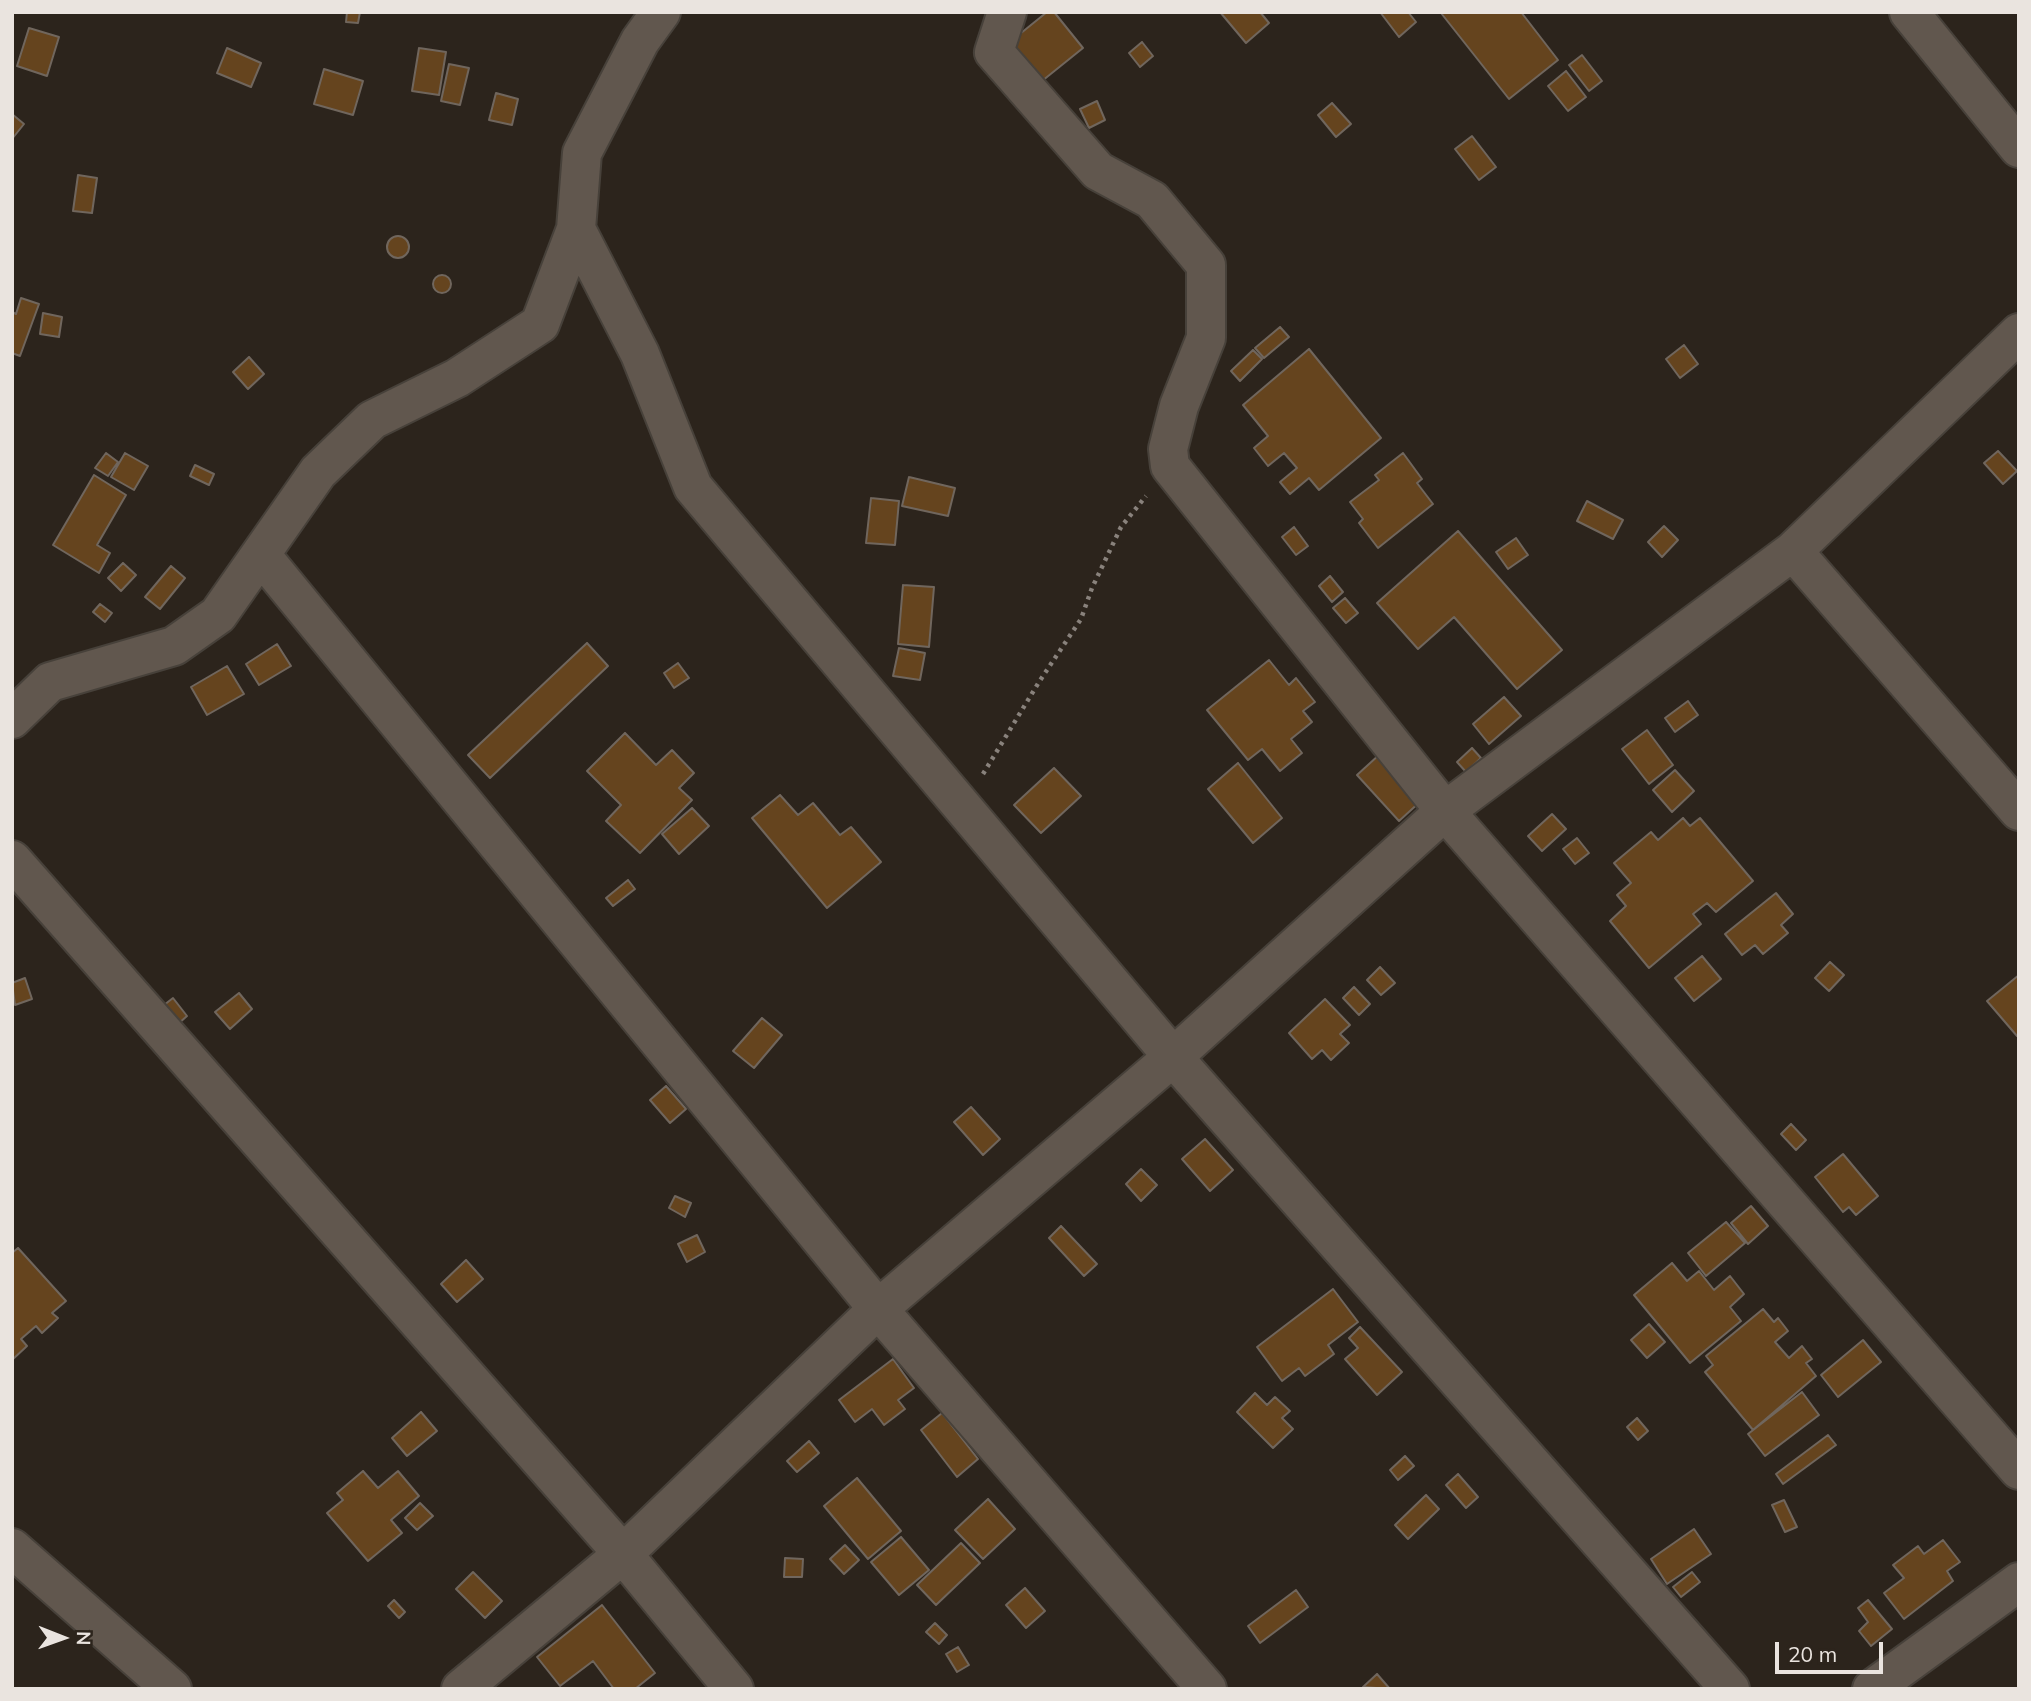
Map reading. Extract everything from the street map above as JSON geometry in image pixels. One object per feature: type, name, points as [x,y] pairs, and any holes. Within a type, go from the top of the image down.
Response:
[{"type":"street","points":[[12,719],[50,682],[174,646],[218,615],[318,472],[372,420],[457,378],[540,324],[576,229],[582,153],[640,41],[661,12]]},
{"type":"street","points":[[1007,12],[994,52],[1098,171],[1152,200],[1206,265],[1206,338],[1179,406],[1168,449],[1170,466],[1445,811],[2019,1470]]},
{"type":"street","points":[[1909,12],[2019,148]]},
{"type":"street","points":[[576,229],[639,354],[693,487],[1173,1056],[1730,1689]]},
{"type":"street","points":[[461,1689],[623,1554],[878,1309],[1173,1056],[1445,811],[1793,551],[2019,333]]},
{"type":"street","points":[[1793,551],[2019,811]]},
{"type":"street","points":[[261,555],[878,1309],[1207,1689]]},
{"type":"street","points":[[12,860],[623,1554],[734,1689]]},
{"type":"street","points":[[12,1548],[172,1689]]},
{"type":"street","points":[[1872,1689],[2019,1582]]},
{"type":"path","points":[[971,816],[981,777],[1039,682],[1081,620],[1092,588],[1121,527],[1170,466]]},
{"type":"building","points":[[347,12],[360,12],[358,23],[346,22]]},
{"type":"building","points":[[1047,12],[1054,12],[1083,48],[1037,85],[1005,46]]},
{"type":"building","points":[[1220,12],[1260,12],[1269,23],[1246,43]]},
{"type":"building","points":[[1380,12],[1408,12],[1416,22],[1399,37]]},
{"type":"building","points":[[1521,12],[1558,60],[1509,99],[1441,13]]},
{"type":"building","points":[[29,28],[59,37],[47,76],[17,66]]},
{"type":"building","points":[[1142,42],[1153,56],[1140,67],[1129,53]]},
{"type":"building","points":[[227,48],[261,63],[251,87],[217,73]]},
{"type":"building","points":[[419,48],[446,52],[439,95],[412,91]]},
{"type":"building","points":[[1582,55],[1602,81],[1589,91],[1569,65]]},
{"type":"building","points":[[449,64],[469,68],[460,105],[441,101]]},
{"type":"building","points":[[324,69],[363,81],[353,115],[314,104]]},
{"type":"building","points":[[1566,71],[1586,97],[1568,111],[1548,86]]},
{"type":"building","points":[[496,93],[518,99],[512,125],[489,120]]},
{"type":"building","points":[[1097,101],[1105,120],[1089,128],[1080,109]]},
{"type":"building","points":[[1332,103],[1351,124],[1336,137],[1318,115]]},
{"type":"building","points":[[12,114],[24,124],[12,139]]},
{"type":"building","points":[[1472,136],[1496,167],[1479,180],[1455,149]]},
{"type":"building","points":[[78,175],[97,178],[92,213],[73,211]]},
{"type":"building","points":[[398,236],[406,239],[409,247],[406,255],[398,258],[390,255],[387,247],[390,239]]},
{"type":"building","points":[[438,275],[446,275],[451,284],[449,291],[438,293],[433,288],[433,280]]},
{"type":"building","points":[[21,298],[39,304],[20,356],[12,353],[12,312],[16,314]]},
{"type":"building","points":[[43,313],[62,317],[59,337],[40,334]]},
{"type":"building","points":[[1280,327],[1289,337],[1264,358],[1255,348]]},
{"type":"building","points":[[1684,345],[1698,364],[1680,378],[1666,359]]},
{"type":"building","points":[[1309,349],[1381,438],[1319,490],[1309,478],[1290,494],[1280,482],[1297,468],[1284,453],[1268,466],[1254,448],[1268,436],[1243,405]]},
{"type":"building","points":[[1253,350],[1262,359],[1240,381],[1231,371]]},
{"type":"building","points":[[249,357],[264,374],[248,389],[233,372]]},
{"type":"building","points":[[1998,451],[2017,471],[2003,484],[1984,463]]},
{"type":"building","points":[[106,453],[118,462],[108,476],[95,468]]},
{"type":"building","points":[[125,453],[148,466],[134,490],[111,477]]},
{"type":"building","points":[[1403,453],[1422,479],[1417,483],[1433,504],[1378,548],[1359,523],[1363,519],[1350,502],[1379,480],[1375,475]]},
{"type":"building","points":[[195,465],[214,474],[209,485],[190,476]]},
{"type":"building","points":[[94,475],[126,495],[97,545],[110,553],[99,573],[53,545]]},
{"type":"building","points":[[909,477],[955,488],[948,516],[902,506]]},
{"type":"building","points":[[871,498],[899,501],[895,545],[866,543]]},
{"type":"building","points":[[1587,501],[1623,520],[1613,539],[1577,521]]},
{"type":"building","points":[[1664,526],[1678,540],[1662,557],[1648,542]]},
{"type":"building","points":[[1294,527],[1308,546],[1296,555],[1282,537]]},
{"type":"building","points":[[1458,531],[1562,650],[1517,689],[1454,617],[1418,649],[1377,603]]},
{"type":"building","points":[[1516,538],[1528,555],[1508,569],[1496,552]]},
{"type":"building","points":[[123,563],[136,575],[121,591],[108,578]]},
{"type":"building","points":[[171,566],[185,578],[160,609],[145,597]]},
{"type":"building","points":[[1330,576],[1343,592],[1332,602],[1319,586]]},
{"type":"building","points":[[903,585],[934,587],[929,647],[898,644]]},
{"type":"building","points":[[1345,598],[1358,613],[1346,623],[1333,608]]},
{"type":"building","points":[[100,604],[112,613],[105,622],[93,612]]},
{"type":"building","points":[[587,643],[608,666],[490,778],[468,755]]},
{"type":"building","points":[[277,644],[291,666],[259,685],[246,664]]},
{"type":"building","points":[[899,648],[925,653],[920,680],[893,676]]},
{"type":"building","points":[[1269,660],[1289,685],[1296,678],[1315,702],[1303,711],[1312,722],[1291,739],[1302,753],[1280,771],[1262,749],[1248,760],[1207,710]]},
{"type":"building","points":[[678,663],[689,678],[674,688],[664,673]]},
{"type":"building","points":[[227,666],[244,694],[207,715],[191,687]]},
{"type":"building","points":[[1504,697],[1521,716],[1489,744],[1473,724]]},
{"type":"building","points":[[1688,701],[1698,715],[1675,732],[1665,718]]},
{"type":"building","points":[[1647,730],[1673,765],[1649,784],[1622,749]]},
{"type":"building","points":[[625,733],[656,765],[672,750],[694,773],[679,788],[692,800],[640,853],[606,821],[621,805],[587,771]]},
{"type":"building","points":[[1472,748],[1481,758],[1466,772],[1457,762]]},
{"type":"building","points":[[1380,754],[1422,800],[1399,821],[1357,775]]},
{"type":"building","points":[[1238,763],[1282,818],[1253,843],[1208,789]]},
{"type":"building","points":[[1054,768],[1081,796],[1041,833],[1014,805]]},
{"type":"building","points":[[1675,770],[1694,791],[1672,812],[1653,790]]},
{"type":"building","points":[[780,795],[798,815],[813,803],[840,835],[851,827],[881,862],[827,908],[752,818]]},
{"type":"building","points":[[692,808],[709,826],[679,854],[662,834]]},
{"type":"building","points":[[1552,814],[1566,829],[1542,851],[1528,836]]},
{"type":"building","points":[[1683,818],[1690,826],[1700,818],[1753,881],[1716,912],[1707,903],[1693,914],[1701,924],[1649,968],[1610,921],[1626,906],[1617,895],[1631,883],[1614,863],[1651,832],[1658,840]]},
{"type":"building","points":[[1577,838],[1589,853],[1575,864],[1563,849]]},
{"type":"building","points":[[628,880],[635,889],[613,906],[606,898]]},
{"type":"building","points":[[1776,893],[1793,914],[1781,925],[1788,933],[1763,954],[1755,945],[1742,955],[1725,934]]},
{"type":"building","points":[[1702,956],[1721,979],[1694,1001],[1675,978]]},
{"type":"building","points":[[1830,962],[1844,975],[1829,991],[1815,978]]},
{"type":"building","points":[[1380,967],[1395,983],[1381,995],[1367,980]]},
{"type":"building","points":[[2019,975],[2019,1035],[2017,1036],[1987,1001]]},
{"type":"building","points":[[25,978],[32,999],[15,1005],[12,983]]},
{"type":"building","points":[[1354,987],[1370,1004],[1359,1015],[1343,998]]},
{"type":"building","points":[[239,993],[252,1009],[230,1029],[215,1012]]},
{"type":"building","points":[[173,998],[187,1016],[178,1024],[164,1005]]},
{"type":"building","points":[[1325,999],[1350,1025],[1340,1034],[1349,1043],[1331,1060],[1322,1050],[1312,1059],[1289,1033]]},
{"type":"building","points":[[762,1018],[782,1035],[754,1068],[733,1051]]},
{"type":"building","points":[[666,1086],[686,1109],[670,1123],[650,1100]]},
{"type":"building","points":[[971,1107],[1000,1139],[983,1155],[954,1122]]},
{"type":"building","points":[[1791,1124],[1806,1140],[1796,1150],[1781,1134]]},
{"type":"building","points":[[1205,1139],[1233,1170],[1210,1191],[1182,1159]]},
{"type":"building","points":[[1843,1154],[1878,1196],[1856,1215],[1849,1207],[1843,1212],[1815,1177]]},
{"type":"building","points":[[1141,1169],[1157,1185],[1141,1201],[1126,1184]]},
{"type":"building","points":[[675,1196],[691,1203],[685,1217],[669,1208]]},
{"type":"building","points":[[1751,1206],[1768,1226],[1748,1244],[1731,1223]]},
{"type":"building","points":[[1726,1222],[1745,1243],[1706,1276],[1688,1253]]},
{"type":"building","points":[[1061,1226],[1097,1264],[1084,1276],[1049,1238]]},
{"type":"building","points":[[697,1235],[705,1252],[687,1262],[678,1244]]},
{"type":"building","points":[[18,1248],[66,1301],[52,1313],[58,1318],[42,1333],[36,1326],[21,1339],[27,1346],[12,1360],[12,1253]]},
{"type":"building","points":[[466,1260],[483,1279],[457,1302],[441,1284]]},
{"type":"building","points":[[1672,1263],[1687,1281],[1699,1271],[1714,1290],[1730,1276],[1744,1294],[1730,1307],[1741,1321],[1690,1363],[1634,1295]]},
{"type":"building","points":[[1333,1289],[1358,1322],[1328,1345],[1334,1354],[1305,1376],[1299,1368],[1282,1381],[1257,1347]]},
{"type":"building","points":[[1763,1309],[1774,1322],[1778,1318],[1788,1331],[1775,1342],[1789,1358],[1802,1346],[1812,1359],[1806,1363],[1816,1376],[1753,1430],[1705,1372],[1713,1365],[1706,1356]]},
{"type":"building","points":[[1649,1324],[1665,1342],[1647,1358],[1631,1340]]},
{"type":"building","points":[[1360,1327],[1402,1372],[1377,1395],[1345,1359],[1358,1348],[1349,1338]]},
{"type":"building","points":[[1863,1340],[1881,1362],[1838,1397],[1821,1375]]},
{"type":"building","points":[[893,1359],[914,1388],[898,1400],[905,1409],[884,1425],[872,1409],[855,1422],[839,1400]]},
{"type":"building","points":[[1802,1392],[1819,1415],[1765,1456],[1748,1434]]},
{"type":"building","points":[[1255,1393],[1267,1405],[1275,1397],[1290,1411],[1282,1418],[1293,1429],[1273,1448],[1237,1412]]},
{"type":"building","points":[[421,1412],[437,1431],[407,1456],[392,1438]]},
{"type":"building","points":[[942,1413],[978,1459],[957,1477],[921,1430]]},
{"type":"building","points":[[1637,1418],[1648,1431],[1638,1440],[1627,1427]]},
{"type":"building","points":[[1828,1435],[1836,1445],[1783,1484],[1776,1474]]},
{"type":"building","points":[[809,1441],[819,1453],[797,1472],[787,1461]]},
{"type":"building","points":[[1405,1456],[1414,1466],[1398,1480],[1390,1470]]},
{"type":"building","points":[[363,1471],[378,1488],[398,1471],[419,1496],[391,1520],[402,1533],[368,1561],[327,1513],[343,1500],[337,1493]]},
{"type":"building","points":[[1458,1474],[1478,1497],[1466,1508],[1446,1485]]},
{"type":"building","points":[[857,1478],[901,1531],[868,1559],[824,1506]]},
{"type":"building","points":[[1426,1495],[1439,1509],[1408,1539],[1395,1525]]},
{"type":"building","points":[[988,1499],[1015,1529],[983,1559],[955,1530]]},
{"type":"building","points":[[1784,1500],[1797,1527],[1785,1532],[1772,1505]]},
{"type":"building","points":[[420,1503],[433,1516],[417,1530],[405,1518]]},
{"type":"building","points":[[1694,1529],[1711,1554],[1667,1584],[1651,1559]]},
{"type":"building","points":[[901,1537],[929,1570],[899,1595],[871,1562]]},
{"type":"building","points":[[1943,1540],[1960,1562],[1947,1571],[1953,1581],[1904,1619],[1884,1593],[1904,1578],[1893,1565],[1918,1546],[1924,1554]]},
{"type":"building","points":[[961,1543],[980,1563],[936,1605],[917,1585]]},
{"type":"building","points":[[845,1545],[859,1560],[844,1574],[830,1559]]},
{"type":"building","points":[[785,1558],[803,1559],[802,1577],[784,1577]]},
{"type":"building","points":[[473,1572],[502,1601],[485,1618],[456,1589]]},
{"type":"building","points":[[1692,1572],[1700,1582],[1681,1597],[1673,1587]]},
{"type":"building","points":[[1025,1588],[1045,1611],[1026,1628],[1006,1605]]},
{"type":"building","points":[[1296,1590],[1308,1607],[1260,1643],[1248,1626]]},
{"type":"building","points":[[394,1600],[405,1612],[399,1618],[388,1606]]},
{"type":"building","points":[[1868,1600],[1892,1629],[1871,1646],[1859,1631],[1868,1622],[1858,1608]]},
{"type":"building","points":[[602,1605],[655,1673],[635,1689],[614,1689],[593,1661],[560,1686],[537,1657]]},
{"type":"building","points":[[935,1623],[947,1635],[939,1644],[926,1632]]},
{"type":"building","points":[[958,1647],[969,1665],[957,1672],[946,1654]]},
{"type":"building","points":[[1377,1674],[1390,1689],[1363,1687]]}]
